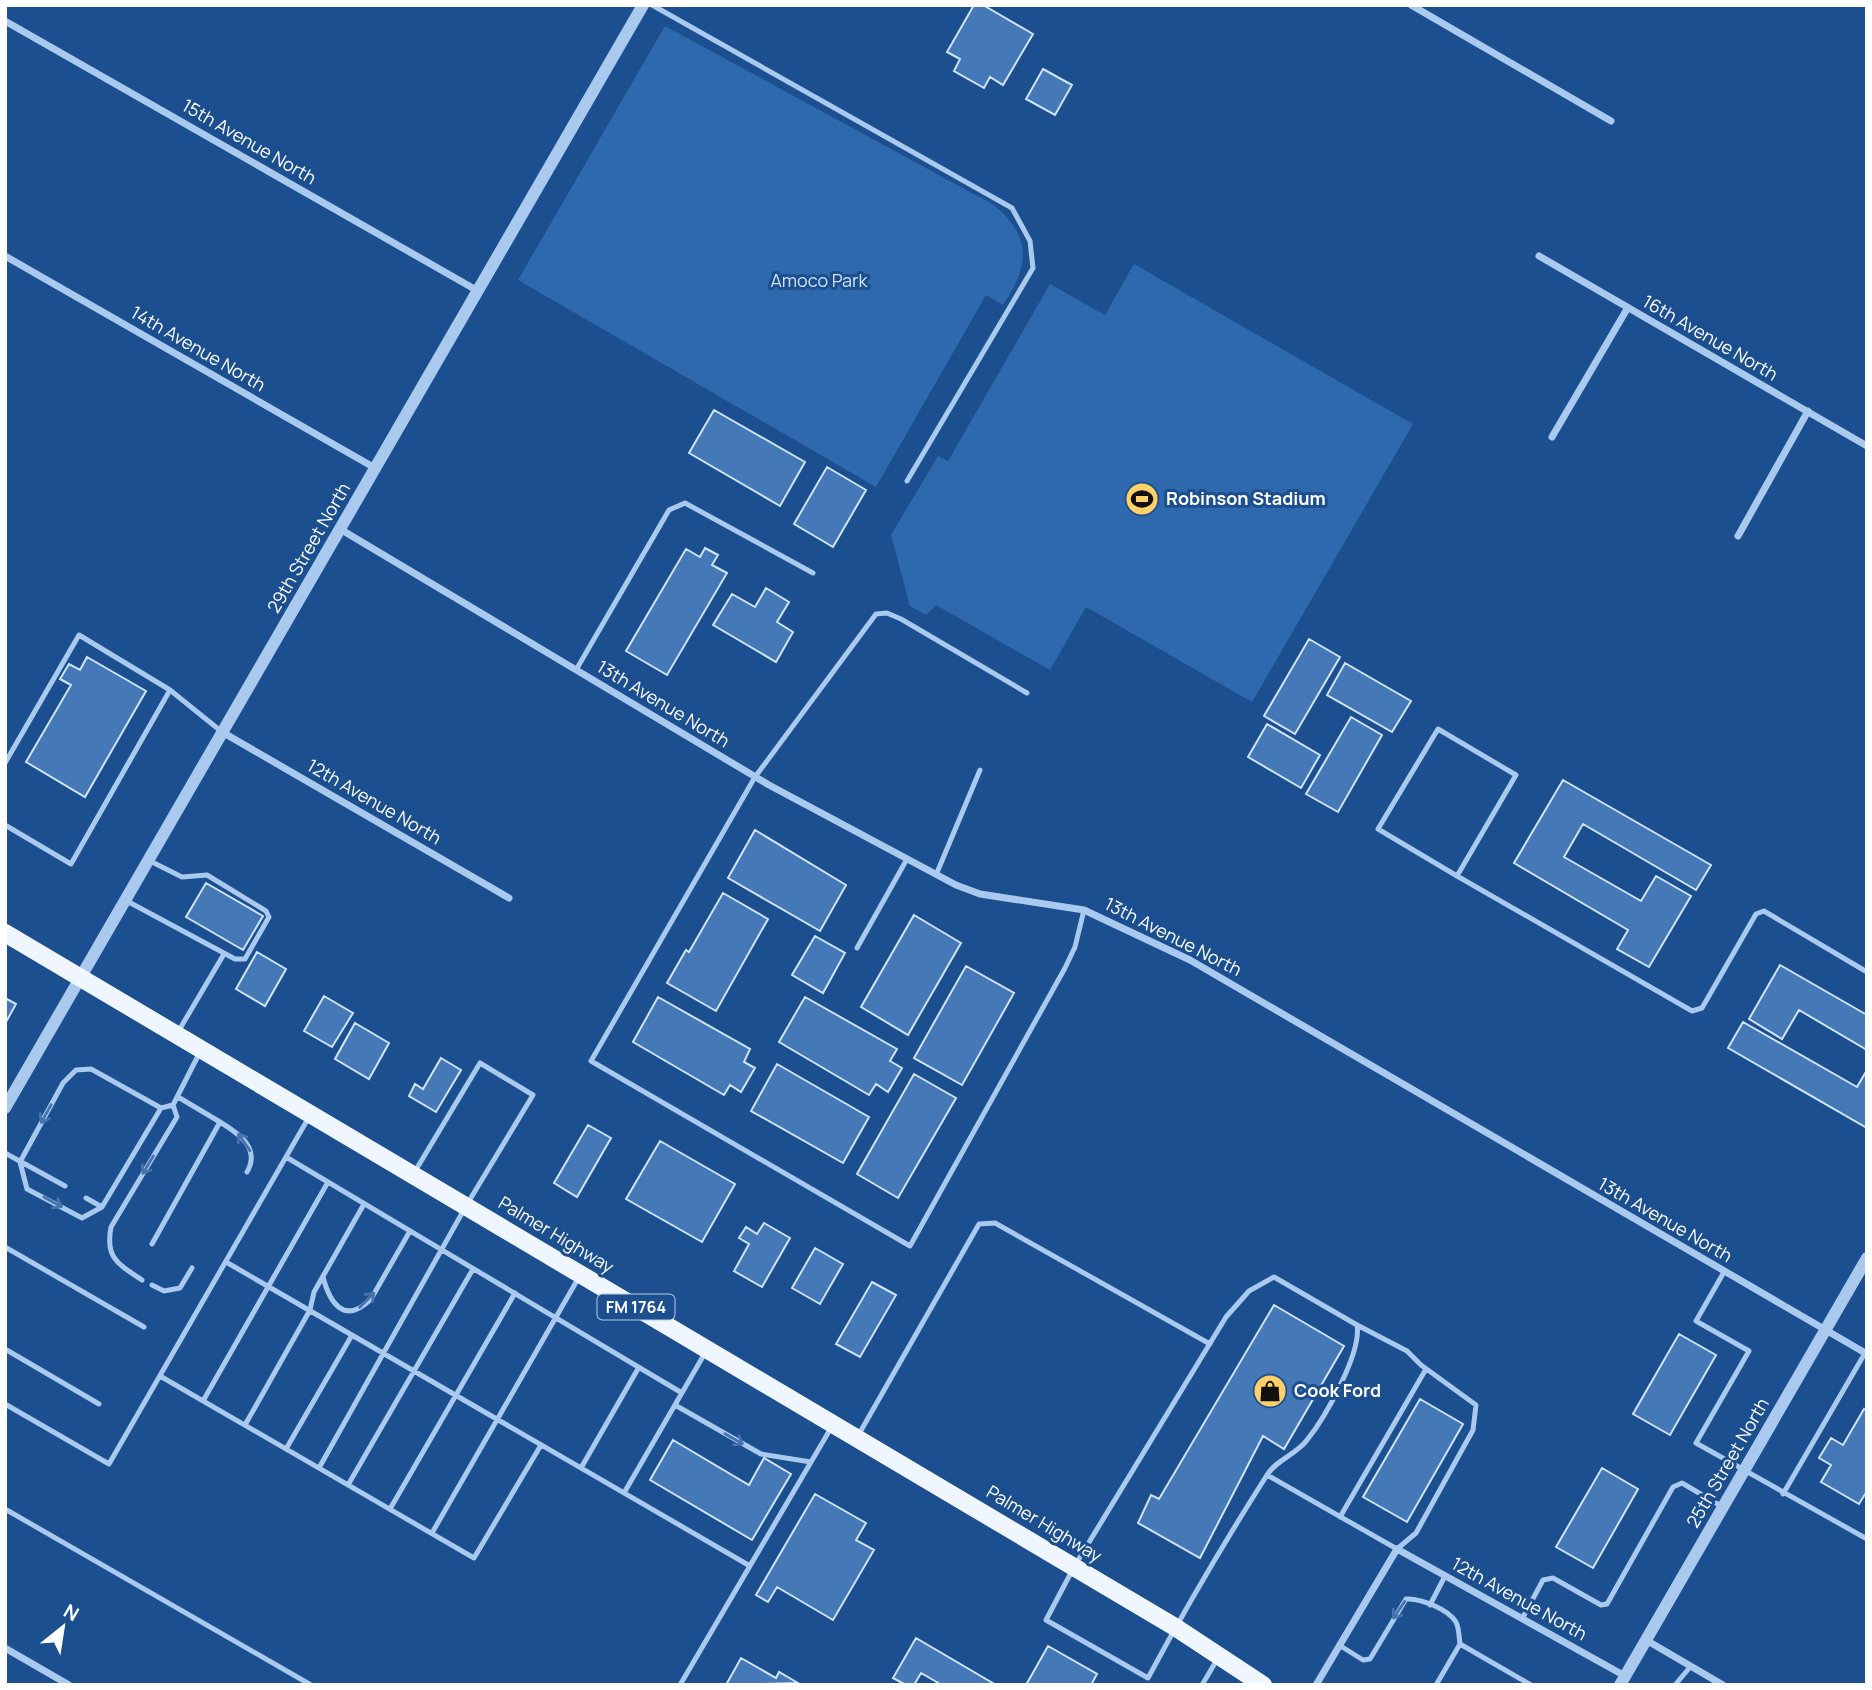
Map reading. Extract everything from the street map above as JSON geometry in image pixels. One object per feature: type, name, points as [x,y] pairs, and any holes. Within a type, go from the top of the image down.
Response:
[{"type":"main road","name":"Palmer Highway","points":[[5,933],[1175,1626],[1264,1685]]},
{"type":"street","name":"29th Street North","points":[[5,1108],[643,5]]},
{"type":"street","points":[[1411,5],[1611,121]]},
{"type":"street","name":"15th Avenue North","points":[[5,21],[478,291]]},
{"type":"street","name":"14th Avenue North","points":[[5,256],[375,468]]},
{"type":"street","name":"16th Avenue North","points":[[1539,256],[1867,446]]},
{"type":"street","points":[[1552,437],[1627,309]]},
{"type":"street","points":[[1738,536],[1808,411]]},
{"type":"street","name":"13th Avenue North","points":[[340,529],[755,777],[936,875],[980,894],[1084,910],[1191,960],[1866,1354]]},
{"type":"street","name":"12th Avenue North","points":[[222,732],[509,898]]},
{"type":"street","name":"25th Street North","points":[[1623,1680],[1867,1258]]},
{"type":"street","points":[[1316,1685],[1397,1549]]},
{"type":"street","name":"12th Avenue North","points":[[1397,1549],[1522,1619],[1623,1680]]},
{"type":"street","points":[[1646,1640],[1723,1685]]},
{"type":"street","points":[[5,1648],[69,1685]]},
{"type":"lane","points":[[652,5],[1012,208],[1030,241],[1033,268],[907,481]]},
{"type":"lane","points":[[576,670],[669,510],[676,505],[685,503],[813,573]]},
{"type":"lane","points":[[1027,693],[901,619],[887,614],[876,614],[755,777],[591,1061],[910,1245],[1065,968],[1075,947],[1084,910]]},
{"type":"lane","points":[[5,763],[79,635],[170,690],[222,732]]},
{"type":"lane","points":[[5,825],[71,864],[170,690]]},
{"type":"lane","points":[[1457,876],[1516,775],[1438,729],[1378,830],[1457,876],[1692,1010],[1702,1008],[1756,914],[1764,911],[1867,972]]},
{"type":"lane","points":[[936,875],[979,770]]},
{"type":"lane","points":[[857,948],[907,859]]},
{"type":"lane","points":[[125,900],[234,959],[245,959],[269,917],[266,911],[207,875],[182,877],[148,860]]},
{"type":"lane","points":[[176,1035],[224,954]]},
{"type":"lane","points":[[161,1108],[102,1207],[82,1219],[27,1189],[20,1162],[63,1083],[76,1070],[91,1069],[161,1108],[173,1105],[201,1049]]},
{"type":"lane","points":[[319,1468],[466,1206],[533,1095],[480,1063],[413,1175]]},
{"type":"lane","points":[[178,1097],[240,1135],[251,1149],[251,1165],[247,1172]]},
{"type":"lane","points":[[142,1280],[117,1264],[108,1244],[111,1227],[177,1117],[173,1105]]},
{"type":"lane","points":[[5,1404],[109,1464],[311,1114]]},
{"type":"lane","points":[[152,1244],[220,1122]]},
{"type":"lane","points":[[5,1153],[65,1186]]},
{"type":"lane","points":[[286,1157],[682,1393]]},
{"type":"lane","points":[[203,1401],[328,1182]]},
{"type":"lane","points":[[86,1198],[102,1207]]},
{"type":"lane","points":[[245,1425],[310,1310],[323,1277],[364,1204]]},
{"type":"lane","points":[[857,1438],[979,1224],[995,1223],[1210,1344]]},
{"type":"lane","points":[[323,1277],[328,1295],[338,1307],[354,1311],[363,1307],[371,1299],[410,1231]]},
{"type":"lane","points":[[5,1247],[144,1327]]},
{"type":"lane","points":[[226,1262],[750,1566]]},
{"type":"lane","points":[[152,1285],[164,1291],[180,1288],[192,1268]]},
{"type":"lane","points":[[348,1485],[473,1269]]},
{"type":"lane","points":[[1724,1272],[1696,1321],[1749,1351],[1696,1443],[1867,1539]]},
{"type":"lane","points":[[432,1533],[581,1275]]},
{"type":"lane","points":[[1267,1475],[1397,1549],[1416,1533],[1473,1430],[1476,1405],[1426,1369],[1408,1351],[1274,1277],[1249,1291],[1226,1317],[1074,1567],[1046,1620],[1148,1678],[1175,1626],[1267,1475],[1307,1441],[1352,1363],[1359,1338],[1357,1325]]},
{"type":"lane","points":[[390,1509],[515,1293]]},
{"type":"lane","points":[[286,1449],[352,1335]]},
{"type":"lane","points":[[5,1349],[99,1404]]},
{"type":"lane","points":[[624,1493],[707,1349]]},
{"type":"lane","points":[[1783,1494],[1866,1354]]},
{"type":"lane","points":[[581,1468],[639,1367]]},
{"type":"lane","points":[[1340,1517],[1426,1369]]},
{"type":"lane","points":[[160,1376],[474,1558],[541,1445]]},
{"type":"lane","points":[[675,1405],[761,1454],[811,1462]]},
{"type":"lane","points":[[680,1685],[833,1424]]},
{"type":"lane","points":[[1522,1619],[1543,1580],[1553,1578],[1601,1605],[1607,1604],[1674,1487],[1682,1483],[1723,1507]]},
{"type":"lane","points":[[5,1508],[311,1685]]},
{"type":"lane","points":[[1430,1605],[1445,1576]]},
{"type":"lane","points":[[1339,1646],[1363,1660],[1370,1659],[1406,1599],[1418,1599],[1458,1624],[1460,1644],[1436,1685]]},
{"type":"lane","points":[[1460,1644],[1531,1685]]},
{"type":"lane","points":[[1202,1685],[1220,1656]]},
{"type":"lane","points":[[1675,1685],[1691,1666]]},
{"type":"green space","name":"Amoco Park","points":[[665,26],[994,205],[1015,228],[1021,240],[1022,264],[1012,291],[1003,305],[986,295],[876,487],[518,280]]},
{"type":"green space","name":"Robinson Stadium","points":[[1134,264],[1413,424],[1252,702],[1086,607],[1050,670],[936,605],[926,615],[910,606],[891,535],[938,456],[948,461],[1050,284],[1105,315]]},
{"type":"building","points":[[974,5],[983,5],[1033,34],[1003,85],[990,77],[984,88],[954,71],[960,59],[947,52]]},
{"type":"building","points":[[1043,69],[1072,85],[1055,115],[1026,99]]},
{"type":"building","points":[[714,410],[805,462],[780,506],[689,453]]},
{"type":"building","points":[[827,467],[866,490],[833,547],[794,524]]},
{"type":"building","points":[[705,548],[718,555],[712,565],[727,573],[667,675],[626,651],[686,549],[700,557]]},
{"type":"building","points":[[766,588],[789,602],[777,622],[793,632],[776,662],[713,625],[732,594],[755,607]]},
{"type":"building","points":[[1309,639],[1340,657],[1295,734],[1264,716]]},
{"type":"building","points":[[87,657],[146,691],[85,797],[26,762],[71,685],[60,679],[69,664],[80,670]]},
{"type":"building","points":[[1345,663],[1411,701],[1392,732],[1327,695]]},
{"type":"building","points":[[1351,717],[1382,735],[1338,812],[1306,794]]},
{"type":"building","points":[[1267,724],[1320,755],[1301,788],[1248,757]]},
{"type":"building","points":[[1563,780],[1711,865],[1696,890],[1583,824],[1564,857],[1641,901],[1656,876],[1691,896],[1649,967],[1617,949],[1628,930],[1514,863]]},
{"type":"building","points":[[755,830],[846,885],[820,931],[728,878]]},
{"type":"building","points":[[206,883],[263,916],[243,950],[186,917]]},
{"type":"building","points":[[723,893],[768,919],[716,1011],[667,983],[686,950],[689,952]]},
{"type":"building","points":[[914,915],[961,943],[908,1035],[861,1007]]},
{"type":"building","points":[[815,936],[845,953],[823,993],[792,975]]},
{"type":"building","points":[[257,952],[286,969],[265,1006],[236,989]]},
{"type":"building","points":[[1780,965],[1867,1015],[1867,1050],[1799,1010],[1782,1039],[1749,1019]]},
{"type":"building","points":[[966,966],[1014,993],[962,1085],[914,1058]]},
{"type":"building","points":[[324,996],[353,1013],[332,1047],[304,1031]]},
{"type":"building","points":[[658,997],[750,1049],[744,1062],[755,1068],[741,1092],[730,1085],[724,1095],[633,1042]]},
{"type":"building","points":[[805,997],[897,1049],[890,1061],[902,1068],[888,1092],[876,1084],[869,1095],[779,1042]]},
{"type":"building","points":[[5,998],[16,1004],[6,1022],[5,1022]]},
{"type":"building","points":[[1743,1022],[1857,1087],[1867,1070],[1867,1128],[1728,1048]]},
{"type":"building","points":[[355,1023],[389,1043],[369,1079],[335,1059]]},
{"type":"building","points":[[441,1058],[461,1070],[436,1112],[409,1096],[415,1084],[423,1089]]},
{"type":"building","points":[[777,1064],[869,1117],[843,1163],[751,1111]]},
{"type":"building","points":[[914,1074],[956,1098],[898,1198],[857,1174]]},
{"type":"building","points":[[588,1125],[611,1138],[577,1197],[554,1183]]},
{"type":"building","points":[[660,1141],[735,1184],[702,1242],[626,1199]]},
{"type":"building","points":[[764,1223],[790,1238],[762,1287],[734,1271],[749,1244],[739,1238],[746,1227],[757,1234]]},
{"type":"building","points":[[815,1248],[843,1264],[820,1304],[792,1288]]},
{"type":"building","points":[[872,1282],[896,1295],[860,1357],[836,1344]]},
{"type":"building","name":"Cook Ford","points":[[1274,1305],[1344,1346],[1284,1449],[1263,1436],[1200,1558],[1138,1523],[1151,1495],[1159,1499]]},
{"type":"building","points":[[1679,1334],[1716,1355],[1670,1435],[1633,1414]]},
{"type":"building","points":[[1420,1399],[1463,1424],[1407,1522],[1363,1497]]},
{"type":"building","points":[[1864,1409],[1867,1411],[1867,1491],[1859,1504],[1821,1482],[1831,1465],[1819,1458],[1831,1438],[1843,1445]]},
{"type":"building","points":[[673,1440],[749,1485],[764,1458],[791,1474],[752,1540],[650,1480]]},
{"type":"building","points":[[1602,1468],[1638,1489],[1593,1568],[1556,1547]]},
{"type":"building","points":[[815,1494],[866,1523],[856,1540],[874,1550],[833,1620],[777,1587],[768,1602],[756,1595]]},
{"type":"building","points":[[916,1638],[996,1685],[942,1685],[921,1673],[914,1685],[906,1685],[893,1678]]},
{"type":"building","points":[[1048,1646],[1097,1674],[1091,1685],[1026,1685]]},
{"type":"building","points":[[741,1658],[776,1678],[779,1672],[798,1683],[726,1685]]},
{"type":"place","name":"Robinson Stadium","points":[[1142,499]]},
{"type":"place","name":"Cook Ford","points":[[1270,1391]]}]
